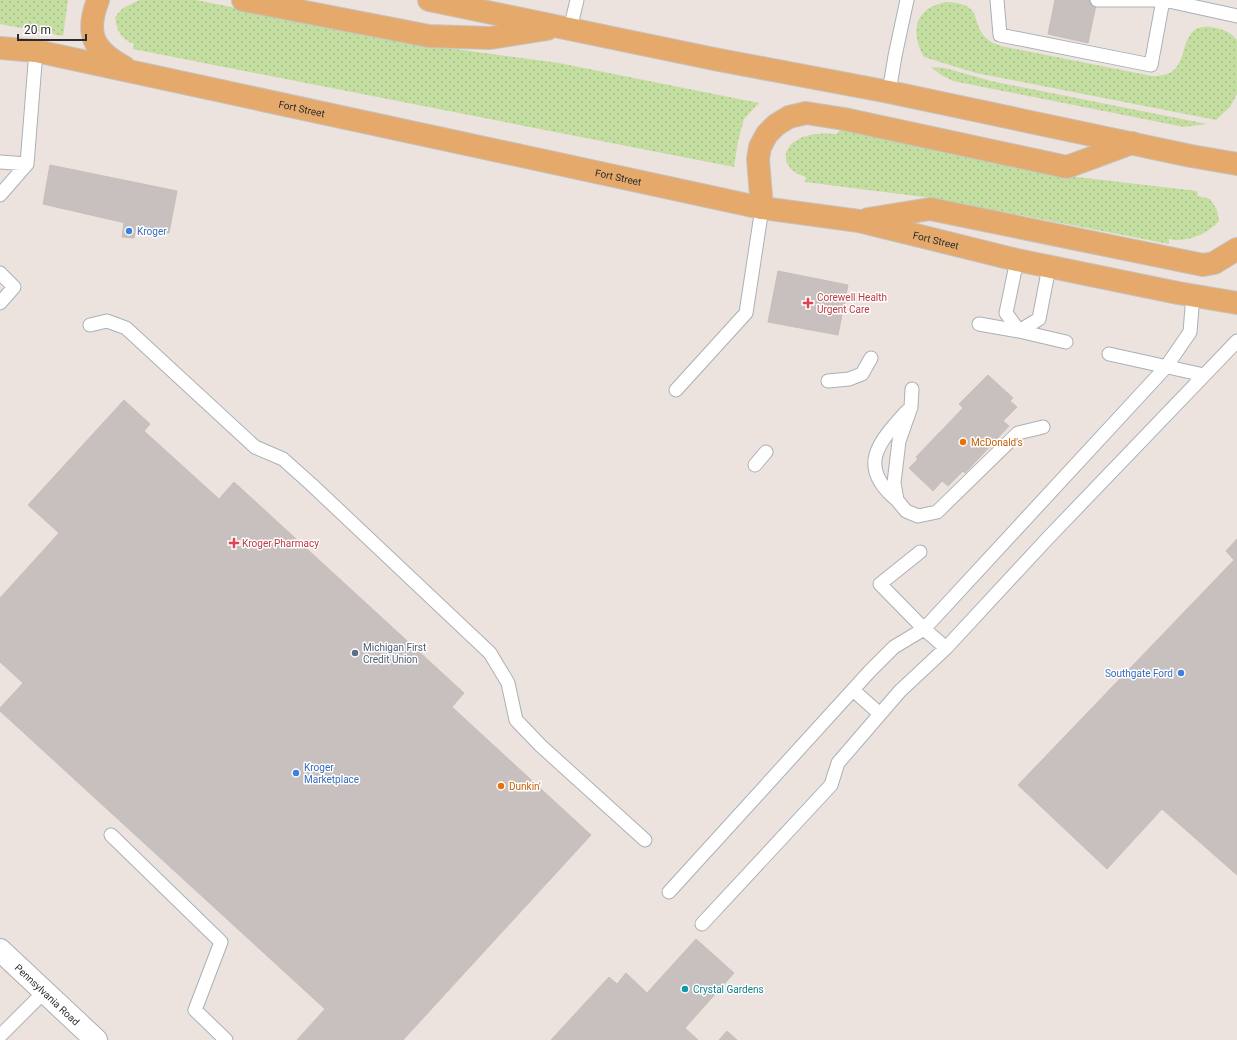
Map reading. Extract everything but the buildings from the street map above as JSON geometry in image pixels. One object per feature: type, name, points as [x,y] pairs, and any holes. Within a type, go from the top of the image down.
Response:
[{"type":"main road","points":[[98,0],[91,26],[94,43],[110,60],[135,73]]},
{"type":"main road","points":[[243,0],[429,36],[490,38],[566,28]]},
{"type":"main road","points":[[429,0],[714,59],[889,92],[1191,156],[1237,164]]},
{"type":"main road","name":"Fort Street","points":[[0,48],[36,52],[762,208],[859,221],[1017,260],[1237,303]]},
{"type":"main road","points":[[762,208],[758,159],[760,147],[767,134],[776,125],[789,117],[806,113],[844,119],[1067,167],[1132,143]]},
{"type":"main road","points":[[859,221],[930,209],[1203,264],[1214,263],[1237,248]]},
{"type":"main road","name":"Pennsylvania Road","points":[[0,950],[96,1040]]},
{"type":"lane","points":[[566,28],[577,0]]},
{"type":"lane","points":[[889,92],[907,0]]},
{"type":"lane","points":[[997,0],[1000,35],[1151,65],[1164,0],[1237,16]]},
{"type":"lane","points":[[1096,0],[1156,0]]},
{"type":"lane","points":[[0,195],[27,164],[36,52]]},
{"type":"lane","points":[[0,162],[27,164]]},
{"type":"lane","points":[[676,390],[746,313],[762,208]]},
{"type":"lane","points":[[1017,260],[1006,313],[1019,330]]},
{"type":"lane","points":[[1019,330],[1039,319],[1049,266]]},
{"type":"lane","points":[[0,273],[14,287],[0,302]]},
{"type":"lane","points":[[669,892],[853,690],[894,648],[924,629],[1166,367],[1190,332],[1193,295]]},
{"type":"lane","points":[[90,325],[107,321],[126,328],[255,447],[283,458],[490,653],[508,683],[516,720],[541,746],[645,840]]},
{"type":"lane","points":[[979,324],[1019,330],[1066,342]]},
{"type":"lane","points":[[702,924],[831,785],[838,763],[900,691],[946,648],[1047,539],[1237,341]]},
{"type":"lane","points":[[1109,354],[1204,375]]},
{"type":"lane","points":[[828,381],[849,378],[862,374],[871,358]]},
{"type":"lane","points":[[897,500],[894,483],[898,441],[911,407],[912,389]]},
{"type":"lane","points":[[911,407],[884,436],[876,450],[875,467],[878,482],[906,511],[918,516],[937,512],[1018,433],[1043,427]]},
{"type":"lane","points":[[755,465],[766,452]]},
{"type":"lane","points":[[920,552],[880,584],[924,629],[946,648]]},
{"type":"lane","points":[[853,690],[880,714]]},
{"type":"lane","points":[[111,835],[221,942],[195,1010],[226,1040]]},
{"type":"lane","points":[[0,1036],[44,992]]},
{"type":"green space","points":[[0,0],[68,0],[63,36],[0,24]]},
{"type":"green space","points":[[140,0],[196,0],[418,44],[559,63],[759,103],[744,119],[738,141],[734,167],[133,49],[134,44],[122,37],[120,34],[115,17],[123,8]]},
{"type":"green space","points":[[948,2],[960,4],[972,10],[982,32],[987,39],[1001,46],[1152,76],[1165,75],[1175,69],[1182,56],[1187,40],[1196,29],[1204,27],[1216,28],[1230,34],[1237,40],[1237,94],[1230,107],[1216,120],[976,73],[924,57],[919,47],[917,38],[918,21],[922,14],[929,9],[937,4]]},
{"type":"green space","points":[[931,67],[945,68],[991,81],[1207,124],[1184,127],[953,81],[941,75]]},
{"type":"green space","points":[[840,130],[1068,176],[1197,191],[1198,196],[1210,199],[1217,210],[1219,221],[1209,230],[1197,236],[1183,240],[1169,239],[1169,244],[932,198],[805,182],[806,177],[798,174],[787,164],[786,152],[789,146],[795,141],[811,135],[828,133],[837,134]]},
{"type":"place","name":"Kroger","points":[[129,231]]},
{"type":"place","name":"Corewell Health Urgent Care","points":[[808,303]]},
{"type":"place","name":"McDonald's","points":[[963,442]]},
{"type":"place","name":"Kroger Pharmacy","points":[[234,543]]},
{"type":"place","name":"Michigan First Credit Union","points":[[355,653]]},
{"type":"place","name":"Southgate Ford","points":[[1181,673]]},
{"type":"place","name":"Kroger Marketplace","points":[[296,773]]},
{"type":"place","name":"Dunkin'","points":[[501,786]]},
{"type":"place","name":"Crystal Gardens","points":[[685,989]]}]
